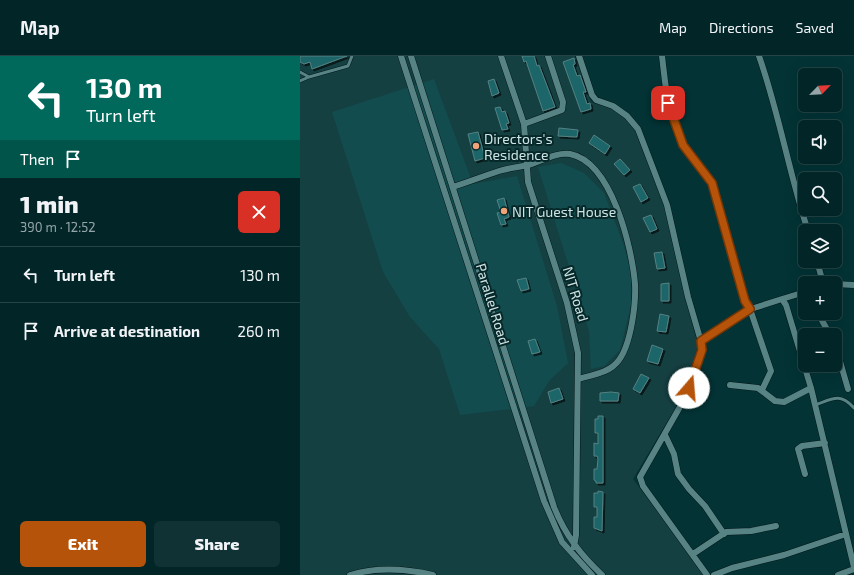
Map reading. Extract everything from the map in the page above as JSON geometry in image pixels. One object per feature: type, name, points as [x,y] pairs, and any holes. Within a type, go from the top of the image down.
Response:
[{"type":"street","name":"Parallel Road","points":[[412,56],[554,507],[560,522],[575,546]]},
{"type":"street","name":"NIT Road","points":[[501,56],[524,124],[528,182],[574,329],[578,353],[576,535],[573,555]]},
{"type":"street","points":[[524,124],[562,110],[563,102],[548,56]]},
{"type":"street","points":[[579,56],[592,95],[596,100],[612,106],[627,116],[638,129],[667,205],[688,296],[701,341],[702,350],[685,398],[641,474],[640,481],[707,575]]},
{"type":"street","points":[[662,56],[668,103],[673,122],[689,155],[702,168],[712,183],[745,301],[750,309],[771,371],[762,390]]},
{"type":"street","points":[[759,56],[770,88],[781,135],[806,224]]},
{"type":"street","name":"Parallel Road","points":[[400,57],[544,501],[562,542],[573,555]]},
{"type":"street","points":[[453,187],[498,172],[564,154],[572,155],[586,162],[607,186],[616,206],[626,236],[632,262],[635,300],[632,322],[620,360],[607,370],[578,379]]},
{"type":"street","points":[[842,284],[854,285]]},
{"type":"street","points":[[701,341],[750,309],[798,294]]},
{"type":"street","points":[[782,299],[786,305],[811,388],[854,568],[838,575]]},
{"type":"street","points":[[842,368],[848,389]]},
{"type":"street","points":[[730,385],[758,388],[775,401],[784,402],[811,388]]},
{"type":"street","points":[[664,436],[674,454],[678,474],[689,489],[705,506],[724,534]]},
{"type":"street","points":[[805,474],[798,448],[825,443]]},
{"type":"street","points":[[693,554],[729,531],[751,532],[776,526]]},
{"type":"street","points":[[714,575],[732,568],[784,555],[846,534]]},
{"type":"street","points":[[575,546],[602,575]]},
{"type":"street","points":[[573,555],[592,575]]},
{"type":"street","points":[[350,575],[404,573],[433,575]]},
{"type":"lane","points":[[300,81],[348,66],[352,56]]},
{"type":"lane","points":[[300,72],[309,77]]},
{"type":"lane","points":[[815,404],[839,398],[845,399],[854,408]]},
{"type":"shaded area","points":[[300,56],[575,56],[591,102],[612,108],[632,124],[638,135],[666,209],[684,292],[698,345],[682,397],[633,479],[703,575],[300,575]]},
{"type":"shaded area","points":[[434,79],[473,184],[517,176],[557,306],[568,363],[549,381],[534,406],[460,415],[439,349],[410,317],[383,272],[332,112]]},
{"type":"shaded area","points":[[561,163],[584,173],[604,193],[624,246],[631,271],[631,305],[620,350],[604,366],[591,369],[589,331],[538,167]]},
{"type":"building","points":[[300,56],[347,56],[312,69],[310,62],[304,64],[300,62]]},
{"type":"building","points":[[522,56],[534,56],[555,107],[543,111],[526,61],[524,62]]},
{"type":"building","points":[[574,58],[575,64],[573,65],[577,76],[580,75],[586,92],[583,92],[587,104],[590,103],[591,109],[581,112],[563,62]]},
{"type":"building","points":[[494,79],[499,93],[492,96],[488,81]]},
{"type":"building","points":[[500,107],[502,112],[505,111],[509,123],[506,124],[508,129],[502,130],[495,108]]},
{"type":"building","points":[[559,128],[578,130],[577,137],[558,136]]},
{"type":"building","name":"Directors's Residence","points":[[478,132],[485,158],[475,161],[468,134]]},
{"type":"building","points":[[594,135],[610,146],[605,154],[589,143]]},
{"type":"building","points":[[620,159],[630,170],[624,175],[614,164]]},
{"type":"building","points":[[640,184],[648,198],[641,202],[633,187]]},
{"type":"building","name":"NIT Guest House","points":[[504,198],[509,217],[504,219],[506,224],[501,225],[497,213],[501,212],[497,200]]},
{"type":"building","points":[[651,215],[657,229],[650,232],[643,218]]},
{"type":"building","points":[[662,252],[665,268],[657,269],[654,253]]},
{"type":"building","points":[[526,278],[529,289],[521,291],[517,280]]},
{"type":"building","points":[[669,283],[669,301],[661,301],[661,284]]},
{"type":"building","points":[[660,314],[669,316],[666,332],[657,331]]},
{"type":"building","points":[[535,339],[540,352],[532,354],[528,341]]},
{"type":"building","points":[[652,345],[663,349],[658,364],[647,361]]},
{"type":"building","points":[[641,374],[649,378],[640,393],[633,389]]},
{"type":"building","points":[[559,388],[563,399],[551,403],[548,392]]},
{"type":"building","points":[[600,393],[619,393],[618,401],[600,401]]},
{"type":"building","points":[[598,416],[603,416],[603,483],[596,483],[594,480],[594,469],[597,469],[598,459],[597,456],[594,456],[594,443],[598,444],[598,433],[595,433],[595,419],[598,419]]},
{"type":"building","points":[[598,491],[603,492],[602,531],[594,528],[594,517],[597,517],[597,507],[594,507],[594,493],[598,493]]},
{"type":"place","name":"Directors's Residence","points":[[476,146]]},
{"type":"place","name":"NIT Guest House","points":[[504,211]]},
{"type":"route","points":[[668,103],[673,122],[683,145],[689,155],[708,175],[712,183],[745,301],[750,309],[701,341],[702,350],[689,388]]}]
